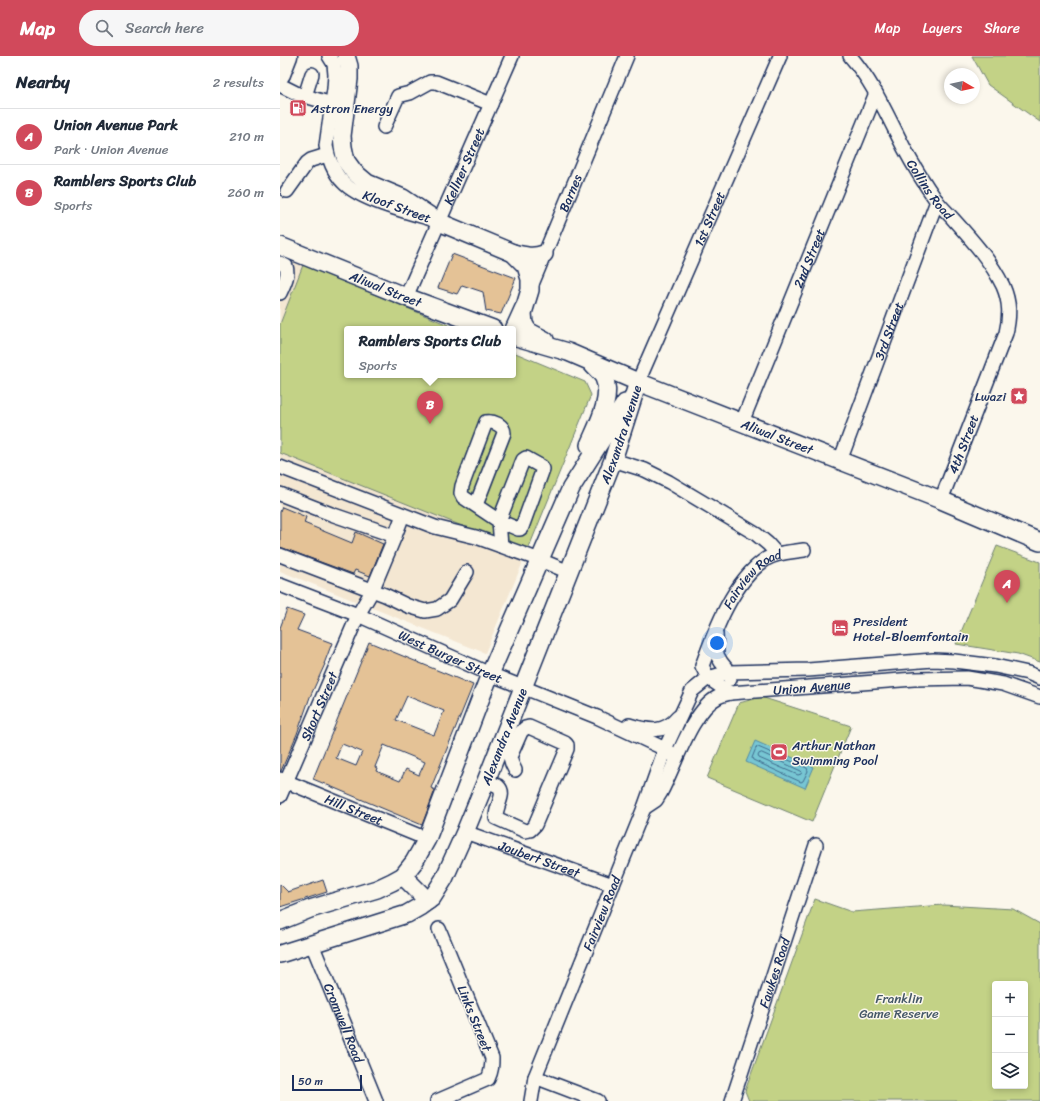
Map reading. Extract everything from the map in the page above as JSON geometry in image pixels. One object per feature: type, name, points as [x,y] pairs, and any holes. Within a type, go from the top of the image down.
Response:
[{"type":"highway","points":[[280,74],[287,56]]},
{"type":"main road","name":"Kloof Street","points":[[346,56],[349,66],[350,79],[342,136],[346,160],[354,172],[367,183],[403,198],[439,222]]},
{"type":"main road","points":[[439,222],[527,257],[536,257],[544,254]]},
{"type":"main road","name":"Aliwal Street","points":[[280,246],[406,298],[485,326]]},
{"type":"main road","points":[[514,253],[526,266],[530,279],[530,290],[523,313],[524,324],[528,331],[568,352]]},
{"type":"main road","name":"Aliwal Street","points":[[516,337],[568,352],[638,382],[840,462],[941,500],[1040,542]]},
{"type":"main road","points":[[572,488],[602,415],[606,399],[607,390],[604,377],[589,361]]},
{"type":"main road","name":"Alexandra Avenue","points":[[280,954],[407,914],[432,898],[444,879],[486,781],[613,460],[638,382]]},
{"type":"main road","name":"Alexandra Avenue","points":[[280,921],[310,909],[377,889],[403,876],[414,862],[427,839],[490,674],[572,488],[638,382]]},
{"type":"main road","points":[[403,876],[428,900]]},
{"type":"street","name":"Kloof Street","points":[[329,56],[334,64],[335,75],[326,146],[327,155],[336,173],[343,182],[366,197],[401,211],[439,222]]},
{"type":"street","name":"Kellner Street","points":[[406,298],[512,56]]},
{"type":"street","name":"Barnes","points":[[513,326],[530,290],[627,56]]},
{"type":"street","name":"1st Street","points":[[638,382],[780,56]]},
{"type":"street","name":"Collins Road","points":[[850,56],[876,94],[905,150],[936,201],[968,236],[996,274],[1007,296],[1010,307],[1009,320]]},
{"type":"street","points":[[305,96],[312,74]]},
{"type":"street","points":[[384,127],[398,96],[410,93],[430,82],[436,82],[491,104]]},
{"type":"street","points":[[280,85],[298,94],[332,104]]},
{"type":"street","name":"2nd Street","points":[[742,422],[876,94]]},
{"type":"street","points":[[287,191],[307,163],[327,155]]},
{"type":"street","name":"3rd Street","points":[[840,462],[936,201]]},
{"type":"street","points":[[401,211],[418,221],[426,229],[427,250]]},
{"type":"street","points":[[280,263],[286,266],[288,275],[280,293]]},
{"type":"street","name":"4th Street","points":[[941,500],[1006,333],[1009,320]]},
{"type":"street","points":[[476,505],[504,433],[502,427],[490,422],[486,422],[462,486],[461,493],[463,498],[499,521],[520,529],[522,528],[543,470],[542,467],[526,458],[523,460],[499,521],[501,546]]},
{"type":"street","points":[[613,460],[645,470],[669,482],[756,534],[777,554]]},
{"type":"street","points":[[280,467],[435,527],[501,546],[569,572]]},
{"type":"street","points":[[280,494],[331,514],[395,536]]},
{"type":"street","name":"Short Street","points":[[280,796],[283,780],[358,615],[372,591],[403,515]]},
{"type":"street","name":"Fairview Road","points":[[708,678],[702,666],[716,628],[741,583],[766,559],[777,554],[804,550]]},
{"type":"street","points":[[280,555],[408,606],[425,611],[437,609],[450,600],[466,572]]},
{"type":"street","name":"West Burger Street","points":[[280,585],[358,615],[490,674],[597,717],[665,749],[678,757]]},
{"type":"street","points":[[716,628],[717,655],[729,672],[730,692]]},
{"type":"street","name":"Union Avenue","points":[[665,749],[692,691],[708,678],[729,672],[808,670],[933,660],[995,666],[1028,673],[1040,678]]},
{"type":"street","points":[[894,663],[896,680]]},
{"type":"street","points":[[708,678],[730,692]]},
{"type":"street","name":"Union Avenue","points":[[644,808],[656,800],[661,792],[694,722],[702,711],[718,697],[730,692],[792,689],[896,680],[967,678],[1004,684],[1040,697]]},
{"type":"street","points":[[597,717],[646,730],[656,730],[673,723],[683,711]]},
{"type":"street","points":[[486,781],[502,790],[502,795],[496,812],[496,818],[525,831],[530,830],[535,825],[567,749],[567,745],[529,727],[525,728],[510,757],[515,770]]},
{"type":"street","name":"Fairview Road","points":[[531,1101],[535,1077],[644,808],[665,749]]},
{"type":"street","name":"Hill Street","points":[[283,780],[427,839]]},
{"type":"street","name":"Joubert Street","points":[[465,832],[613,885]]},
{"type":"street","name":"Fawkes Road","points":[[732,1101],[816,845]]},
{"type":"street","name":"Links Street","points":[[437,1101],[488,1078],[491,1073],[492,1065],[492,1058],[438,929]]},
{"type":"street","name":"Cromwell Road","points":[[312,944],[376,1101]]},
{"type":"street","points":[[535,1077],[598,1101]]},
{"type":"shaded area","points":[[280,255],[303,265],[280,324]]},
{"type":"shaded area","points":[[280,453],[527,552],[485,653],[280,571]]},
{"type":"green space","points":[[972,56],[1040,56],[1040,122],[988,85],[980,68]]},
{"type":"green space","points":[[303,265],[451,326],[344,326],[344,378],[516,378],[516,353],[585,382],[591,395],[527,552],[280,453],[280,324]]},
{"type":"green space","points":[[997,546],[1040,562],[1040,662],[1018,654],[956,644]]},
{"type":"green space","name":"Arthur Nathan Swimming Pool","points":[[761,697],[851,726],[812,822],[707,778],[739,703]]},
{"type":"green space","name":"Franklin Game Reserve","points":[[815,899],[852,912],[943,905],[1013,909],[1040,924],[1040,1101],[749,1101],[745,1091]]},
{"type":"water","points":[[755,741],[814,767],[805,788],[746,762]]},
{"type":"building","points":[[452,254],[516,278],[501,314],[486,311],[483,292],[462,285],[457,294],[438,288]]},
{"type":"building","points":[[282,507],[306,517],[304,523],[352,543],[356,532],[383,544],[370,576],[355,570],[353,574],[280,547],[280,512]]},
{"type":"building","points":[[287,609],[304,615],[297,630],[332,643],[297,734],[280,771],[280,628]]},
{"type":"building","points":[[369,642],[473,685],[431,788],[435,790],[422,825],[313,779]],"holes":[[[407,696],[444,711],[434,735],[396,720]],[[342,744],[362,752],[356,766],[336,758]],[[384,745],[425,762],[419,775],[406,769],[400,781],[376,771],[377,768],[375,767]]]},
{"type":"building","points":[[323,880],[327,892],[280,907],[280,884],[288,892]]},
{"type":"place","name":"Astron Energy","points":[[298,108]]},
{"type":"place","name":"Lwazi","points":[[1019,396]]},
{"type":"place","name":"Ramblers Sports Club","points":[[430,424]]},
{"type":"place","name":"Union Avenue Park","points":[[1007,603]]},
{"type":"place","name":"President Hotel-Bloemfontain","points":[[840,628]]},
{"type":"place","name":"Arthur Nathan Swimming Pool","points":[[779,752]]}]
